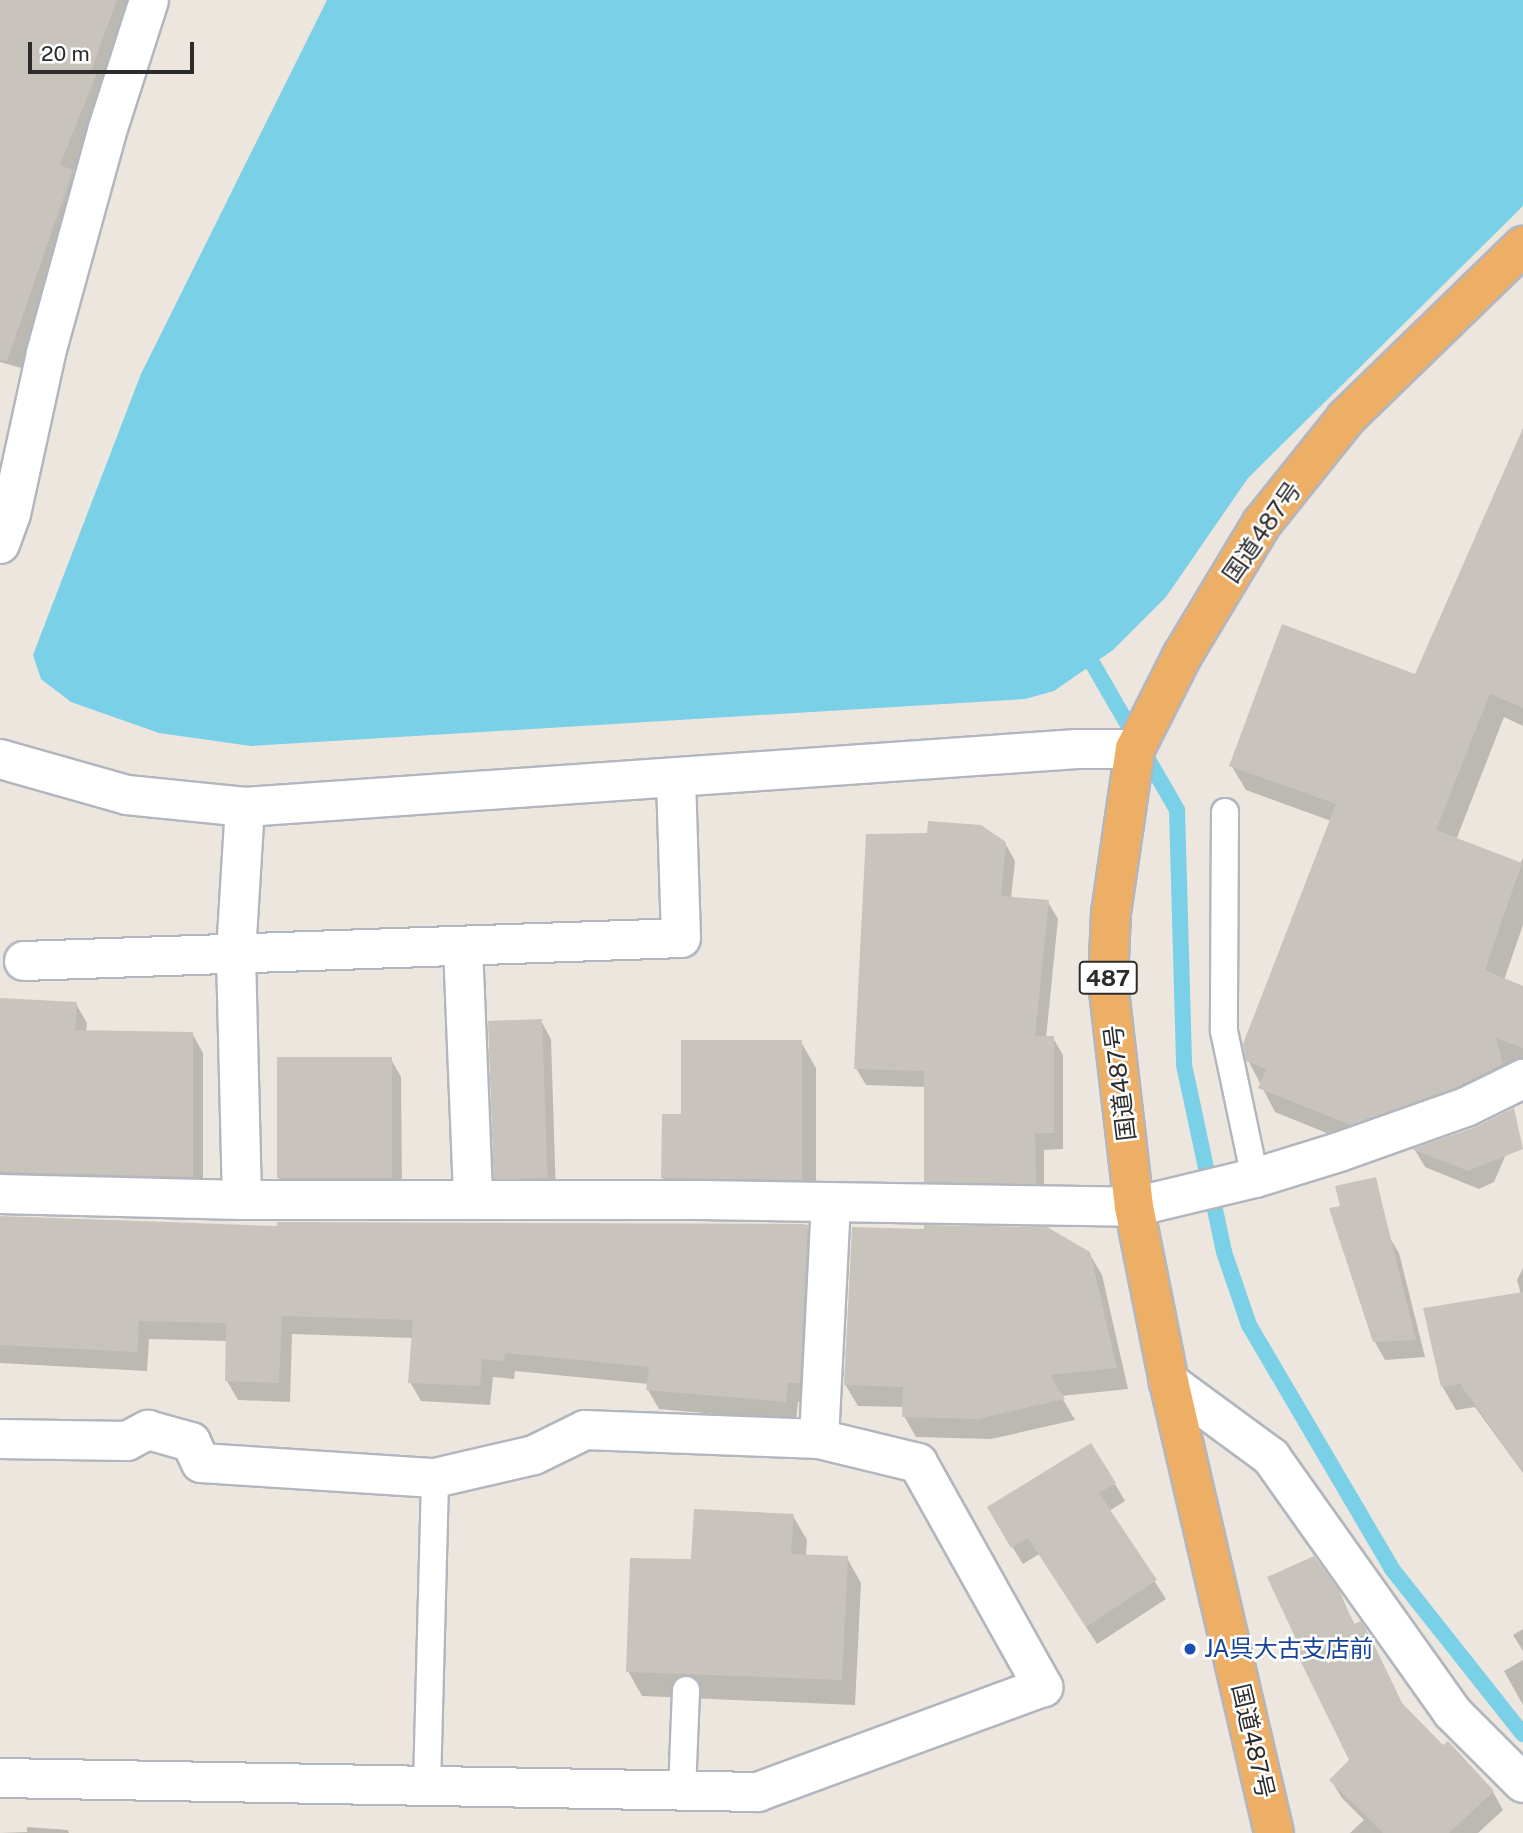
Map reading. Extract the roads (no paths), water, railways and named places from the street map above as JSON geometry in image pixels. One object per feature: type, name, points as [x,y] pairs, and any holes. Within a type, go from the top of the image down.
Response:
[{"type":"highway","name":"国道487号","points":[[1275,1833],[1169,1382],[1134,1207],[1108,982],[1111,913],[1135,749],[1181,656],[1262,523],[1346,418],[1523,246]]},
{"type":"street","points":[[0,544],[11,514],[46,353],[108,128],[149,0]]},
{"type":"street","points":[[0,759],[127,795],[245,807],[1077,749],[1135,749]]},
{"type":"street","points":[[24,961],[681,938],[676,778]]},
{"type":"street","points":[[242,1200],[236,953],[245,807]]},
{"type":"street","points":[[463,946],[473,1198]]},
{"type":"street","points":[[0,1194],[242,1200],[473,1198],[1134,1207],[1255,1178],[1466,1107],[1523,1079]]},
{"type":"street","points":[[818,1439],[831,1202]]},
{"type":"street","points":[[1169,1382],[1271,1457],[1452,1712],[1523,1783]]},
{"type":"street","points":[[0,1439],[127,1441],[148,1430],[191,1442],[201,1463],[435,1478],[534,1455],[585,1430],[818,1439],[918,1463],[1042,1687],[758,1792],[0,1778]]},
{"type":"lane","points":[[1225,812],[1224,1031],[1255,1178]]},
{"type":"lane","points":[[426,1786],[435,1478]]},
{"type":"lane","points":[[682,1791],[686,1690]]},
{"type":"water","points":[[327,0],[1523,0],[1523,206],[1248,478],[1166,597],[1113,650],[1054,691],[1025,699],[251,746],[159,733],[71,702],[41,679],[33,655],[141,374]]},
{"type":"waterway","points":[[1083,647],[1177,810],[1184,1065],[1224,1252],[1249,1325],[1392,1569],[1523,1734]]},
{"type":"place","name":"JA呉大古支店前","points":[[1190,1649]]}]
